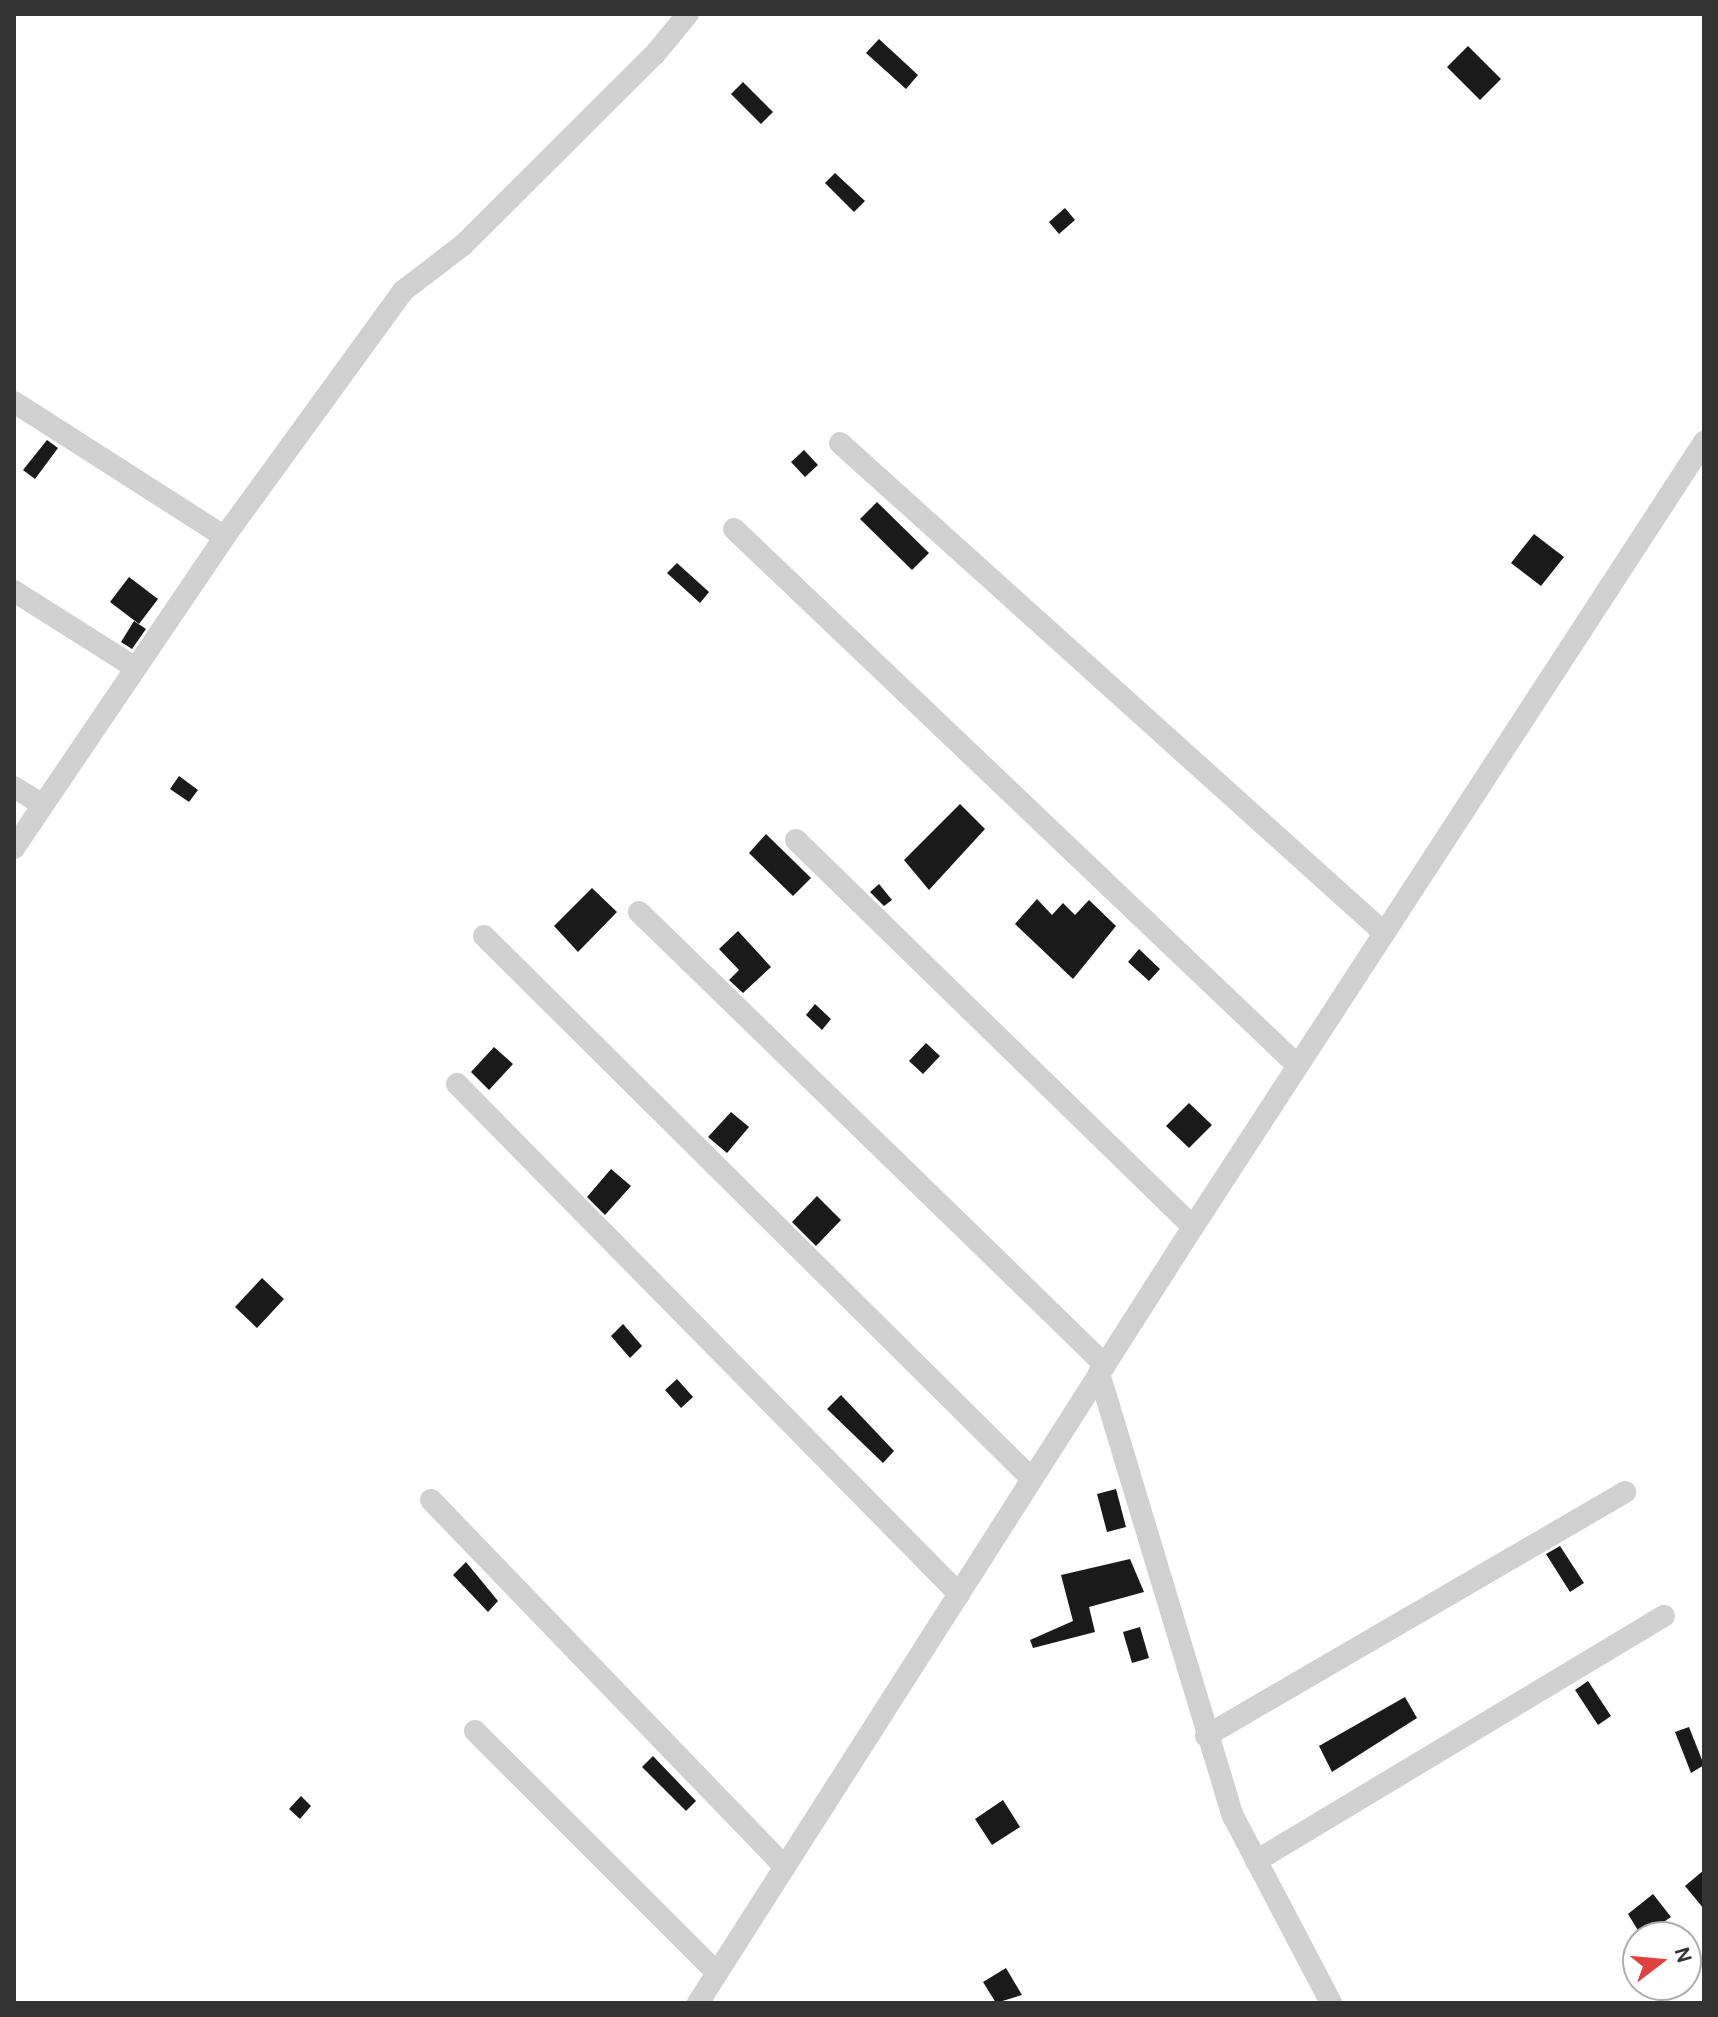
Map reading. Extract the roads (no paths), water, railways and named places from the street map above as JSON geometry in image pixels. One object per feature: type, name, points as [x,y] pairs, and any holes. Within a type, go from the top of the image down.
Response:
[{"type":"street","points":[[14,848],[225,537],[403,291],[463,245],[655,54],[688,14]]},
{"type":"street","points":[[14,402],[225,537]]},
{"type":"street","points":[[698,2003],[1297,1065],[1704,442]]},
{"type":"street","points":[[840,443],[1383,932]]},
{"type":"street","points":[[734,529],[1297,1065]]},
{"type":"street","points":[[14,591],[136,668]]},
{"type":"street","points":[[14,787],[43,805]]},
{"type":"street","points":[[796,840],[1193,1227]]},
{"type":"street","points":[[639,912],[1102,1369],[1206,1736],[1233,1816],[1331,2003]]},
{"type":"street","points":[[484,936],[1032,1479]]},
{"type":"street","points":[[457,1084],[959,1594]]},
{"type":"street","points":[[1206,1736],[1625,1492]]},
{"type":"street","points":[[431,1500],[785,1867]]},
{"type":"street","points":[[1256,1861],[1664,1616]]},
{"type":"street","points":[[475,1731],[717,1973]]}]
